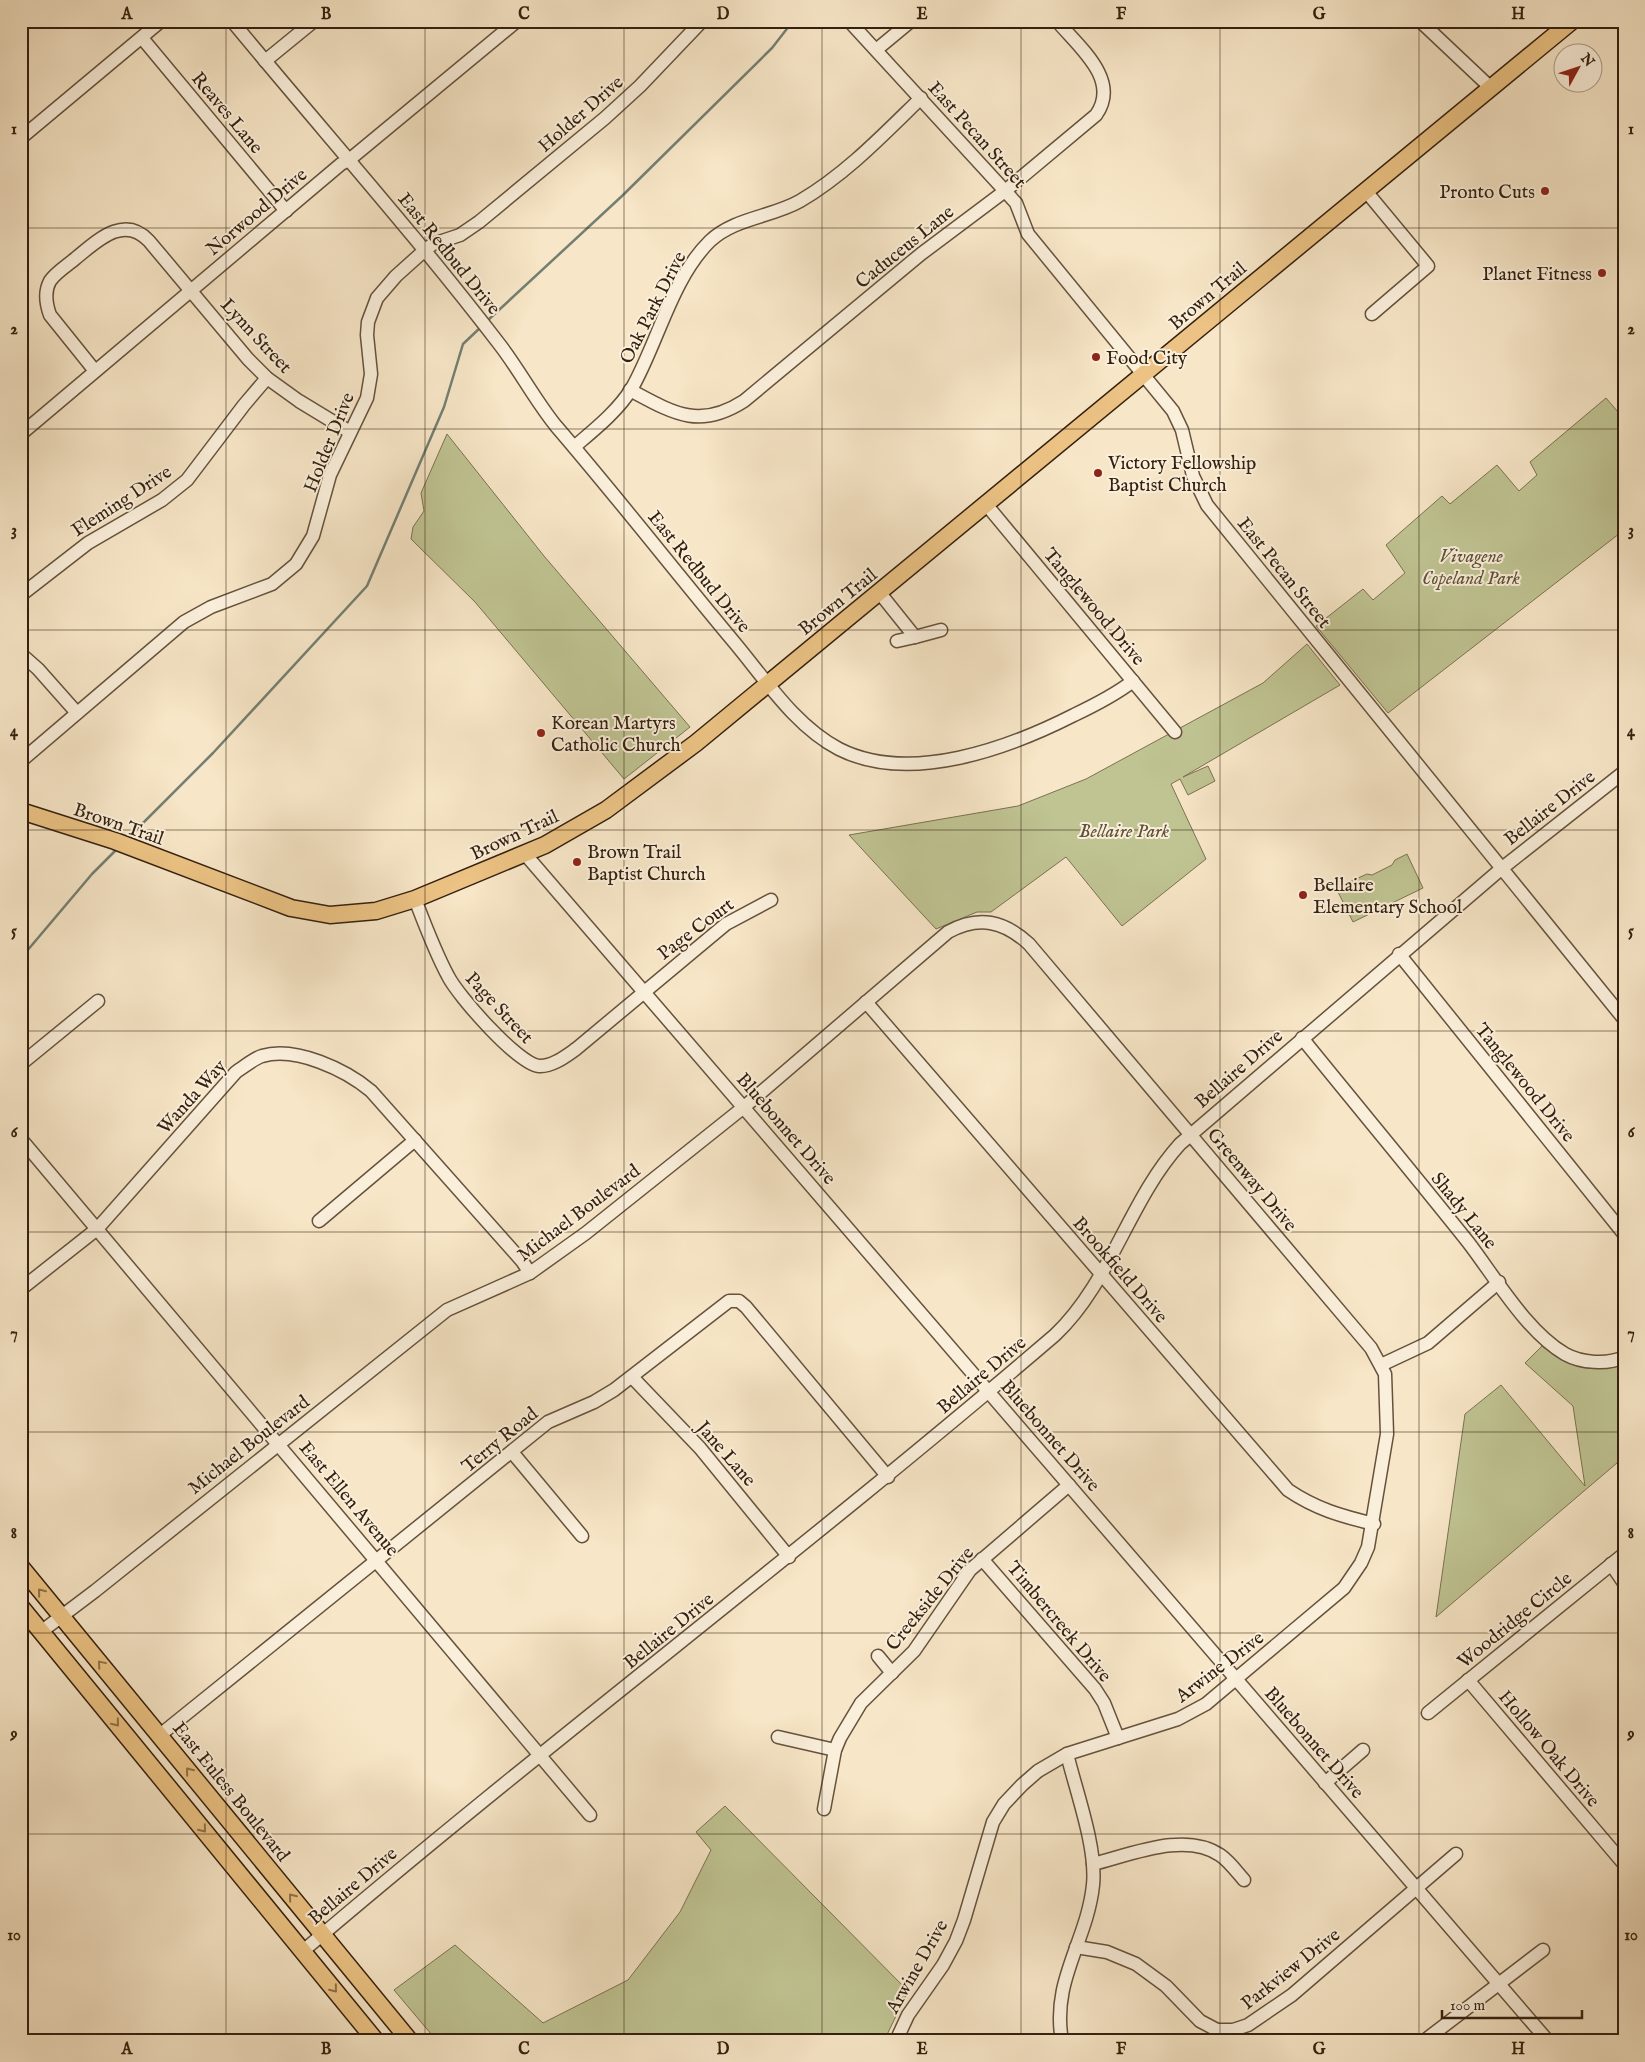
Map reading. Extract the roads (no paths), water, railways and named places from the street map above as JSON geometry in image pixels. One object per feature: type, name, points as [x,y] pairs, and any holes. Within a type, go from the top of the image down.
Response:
[{"type":"main road","name":"Brown Trail","points":[[25,817],[115,842],[291,908],[330,915],[376,911],[414,899],[526,854],[606,810],[641,786],[1572,21]]},
{"type":"main road","name":"East Euless Boulevard","points":[[21,1567],[410,2041]]},
{"type":"main road","points":[[21,1607],[376,2041]]},
{"type":"street","points":[[21,138],[161,21]]},
{"type":"street","name":"East Redbud Drive","points":[[232,21],[425,250],[515,366],[538,404],[768,683],[810,730],[840,749],[871,760],[908,764],[983,752],[1020,741],[1118,693],[1133,681]]},
{"type":"street","points":[[265,61],[314,21]]},
{"type":"street","name":"Norwood Drive","points":[[21,434],[340,164],[349,160],[517,21]]},
{"type":"street","name":"Holder Drive","points":[[24,754],[77,713],[184,622],[211,607],[272,584],[296,564],[312,536],[330,475],[367,398],[371,374],[367,335],[371,312],[385,287],[425,250],[434,244],[460,235],[479,222],[605,118],[644,82],[702,21]]},
{"type":"street","name":"East Pecan Street","points":[[849,21],[1016,202],[1028,234],[1143,374],[1179,421],[1193,476],[1207,505],[1624,1018]]},
{"type":"street","points":[[876,50],[912,21]]},
{"type":"street","name":"Caduceus Lane","points":[[630,390],[673,411],[689,416],[717,416],[728,411],[744,401],[921,254],[1006,190],[1096,115],[1102,107],[1105,96],[1104,84],[1099,72],[1057,21]]},
{"type":"street","points":[[1420,21],[1491,88]]},
{"type":"street","name":"Reaves Lane","points":[[142,38],[286,211]]},
{"type":"street","name":"Oak Park Drive","points":[[574,448],[600,426],[630,390],[690,265],[711,240],[734,226],[794,204],[819,190],[872,145],[921,98]]},
{"type":"street","points":[[1365,190],[1428,266],[1372,314]]},
{"type":"street","name":"Lynn Street","points":[[95,371],[50,315],[46,299],[47,290],[56,274],[107,234],[127,228],[143,235],[248,359],[267,378],[299,401],[350,432]]},
{"type":"street","name":"Fleming Drive","points":[[21,595],[88,543],[162,500],[187,480],[239,411],[267,378]]},
{"type":"street","name":"Tanglewood Drive","points":[[985,503],[1175,732]]},
{"type":"street","points":[[879,592],[915,637]]},
{"type":"street","points":[[897,640],[941,630]]},
{"type":"street","points":[[21,654],[38,669],[77,713]]},
{"type":"street","name":"Bellaire Drive","points":[[303,1952],[395,1873],[888,1477],[1068,1323],[1088,1297],[1162,1165],[1191,1134],[1501,868],[1624,772]]},
{"type":"street","name":"Bluebonnet Drive","points":[[526,854],[1548,2041]]},
{"type":"street","name":"Page Street","points":[[414,899],[448,976],[458,992],[507,1046],[519,1057],[533,1065],[546,1066],[563,1058],[644,991]]},
{"type":"street","name":"Page Court","points":[[644,991],[726,924],[772,900]]},
{"type":"street","name":"Michael Boulevard","points":[[42,1631],[448,1310],[530,1274],[586,1233],[744,1107],[948,932],[970,923],[984,923]]},
{"type":"street","name":"Greenway Drive","points":[[984,923],[1007,927],[1028,944],[1371,1348],[1381,1365]]},
{"type":"street","name":"Tanglewood Drive","points":[[1399,954],[1624,1234]]},
{"type":"street","points":[[21,1064],[98,1001]]},
{"type":"street","name":"Brookfield Drive","points":[[866,1002],[1288,1490],[1309,1504],[1332,1514],[1374,1524]]},
{"type":"street","name":"Shady Lane","points":[[1302,1038],[1531,1324],[1565,1354],[1576,1358],[1599,1362],[1624,1357]]},
{"type":"street","name":"Wanda Way","points":[[21,1289],[97,1229],[221,1086],[236,1072],[260,1056],[285,1054],[324,1063],[355,1077],[371,1091],[522,1261],[530,1274]]},
{"type":"street","name":"East Ellen Avenue","points":[[21,1139],[378,1560],[590,1814]]},
{"type":"street","points":[[319,1220],[415,1140]]},
{"type":"street","points":[[1381,1365],[1428,1343],[1499,1282]]},
{"type":"street","name":"Terry Road","points":[[160,1735],[548,1422],[594,1402],[632,1377],[729,1301],[739,1301],[888,1477]]},
{"type":"street","name":"Arwine Drive","points":[[896,2041],[908,2014],[942,1965],[956,1940],[964,1920],[993,1822],[1004,1804],[1022,1785],[1038,1772],[1067,1754],[1190,1714],[1236,1680],[1344,1588],[1361,1563],[1368,1547],[1374,1524],[1387,1434],[1386,1374],[1381,1365]]},
{"type":"street","name":"Jane Lane","points":[[632,1377],[700,1448],[789,1557]]},
{"type":"street","points":[[512,1452],[582,1536]]},
{"type":"street","name":"Creekside Drive","points":[[824,1809],[835,1750],[861,1702],[920,1644],[961,1582],[982,1559],[1069,1485]]},
{"type":"street","name":"Woodridge Circle","points":[[1428,1713],[1624,1554]]},
{"type":"street","name":"Timbercreek Drive","points":[[982,1559],[1095,1689],[1104,1703],[1118,1738]]},
{"type":"street","points":[[1611,1564],[1624,1583]]},
{"type":"street","points":[[878,1656],[892,1673]]},
{"type":"street","name":"Hollow Oak Drive","points":[[1468,1680],[1624,1864]]},
{"type":"street","points":[[778,1737],[835,1750]]},
{"type":"street","points":[[1325,1782],[1363,1750]]},
{"type":"street","points":[[1062,2041],[1058,2014],[1061,1992],[1090,1898],[1093,1864],[1067,1754]]},
{"type":"street","points":[[1093,1864],[1176,1844],[1191,1844],[1203,1846],[1220,1855],[1244,1880]]},
{"type":"street","name":"Parkview Drive","points":[[1076,1947],[1106,1952],[1136,1964],[1166,1986],[1190,2012],[1210,2028],[1233,2030],[1248,2025],[1292,1996],[1456,1854]]},
{"type":"street","points":[[1424,2041],[1543,1950]]},
{"type":"waterway","points":[[487,321],[622,196],[772,48],[793,21]]},
{"type":"waterway","points":[[127,839],[213,753],[367,586],[444,407],[463,344],[481,327]]},
{"type":"waterway","points":[[21,958],[92,874],[118,848]]},
{"type":"place","name":"Pronto Cuts","points":[[1545,191]]},
{"type":"place","name":"Planet Fitness","points":[[1602,273]]},
{"type":"place","name":"Food City","points":[[1096,357]]},
{"type":"place","name":"Victory Fellowship Baptist Church","points":[[1098,473]]},
{"type":"place","name":"Korean Martyrs Catholic Church","points":[[541,733]]},
{"type":"place","name":"Brown Trail Baptist Church","points":[[577,862]]},
{"type":"place","name":"Bellaire Elementary School","points":[[1303,895]]},
{"type":"park label","name":"Vivagene Copeland Park","points":[[1471,566]]},
{"type":"park label","name":"Bellaire Park","points":[[1124,830]]}]
